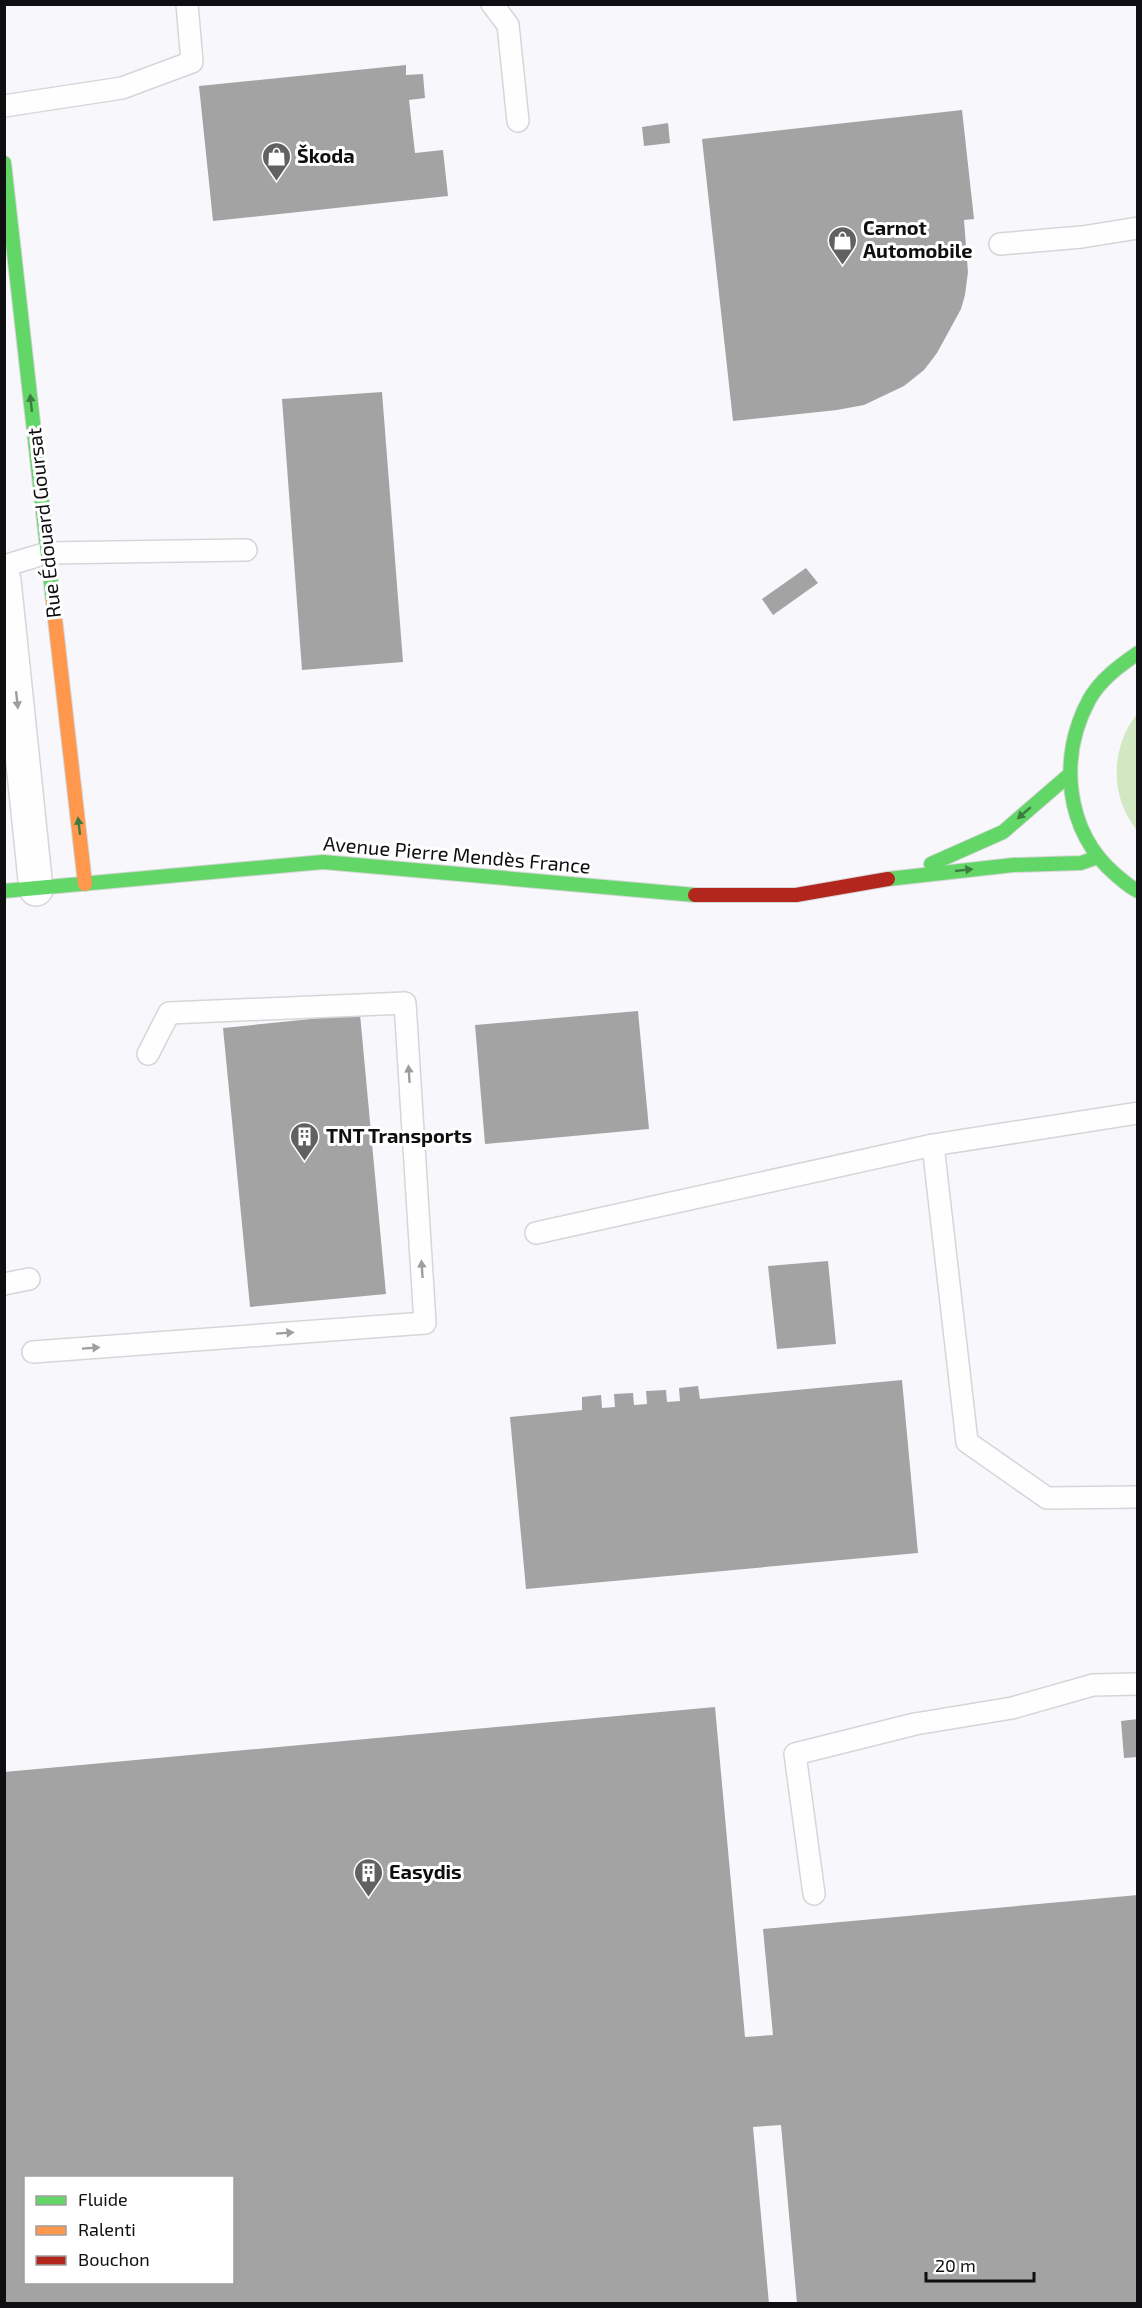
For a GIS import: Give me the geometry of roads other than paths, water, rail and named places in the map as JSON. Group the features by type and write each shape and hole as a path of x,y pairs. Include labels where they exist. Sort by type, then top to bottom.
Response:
{"main road":[{"name":"Rue Édouard Goursat","path":"4,163 85,884"},
{"path":"1137,653 1113,670 1089,700 1074,736 1069,775 1077,818 1098,857 1137,891"},
{"name":"Avenue Pierre Mendès France","path":"906,876 1003,832 1069,775"},
{"name":"Avenue Pierre Mendès France","path":"20,890 323,861 707,896 796,895 906,876 1013,865 1081,863 1098,857"}],"street":[{"path":"4,580 20,890"}],"lane":[{"path":"4,106 122,88 192,62 187,4"},
{"path":"492,4 508,25 519,121"},
{"path":"1000,244 1082,237 1137,228"},
{"path":"4,566 47,553 246,550"},
{"path":"33,1352 425,1323 405,1003 169,1013 148,1054"},
{"path":"536,1233 933,1145 1137,1113"},
{"path":"933,1145 967,1443 1047,1498 1137,1497"},
{"path":"4,1284 29,1279"},
{"path":"814,1894 795,1754 915,1724 1012,1708 1093,1685 1137,1684"}],"place":[{"name":"Škoda","path":"276,182"},
{"name":"Carnot Automobile","path":"842,266"},
{"name":"TNT Transports","path":"305,1162"},
{"name":"Easydis","path":"368,1898"}]}
